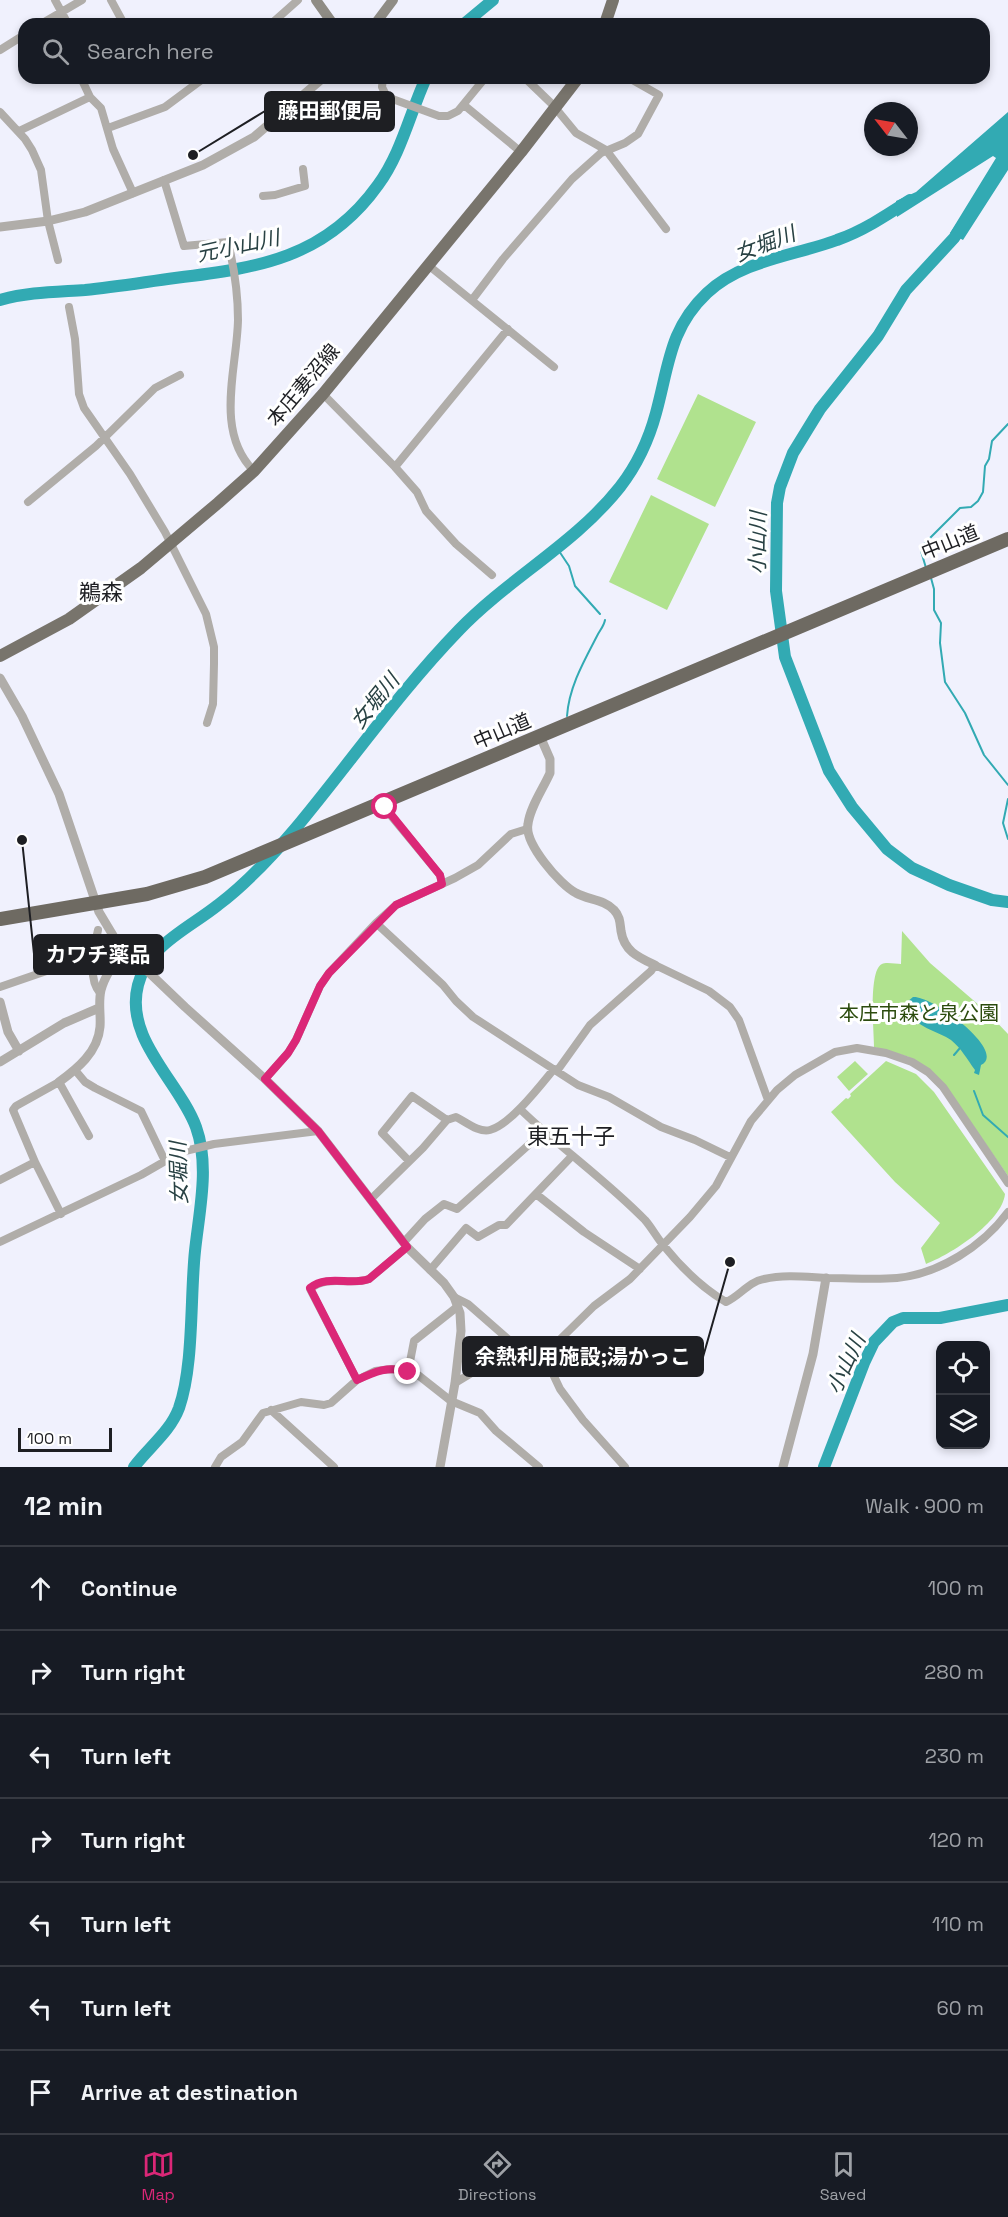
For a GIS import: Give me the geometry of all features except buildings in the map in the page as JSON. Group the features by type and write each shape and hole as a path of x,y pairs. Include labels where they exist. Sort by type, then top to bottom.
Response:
{"highway":[{"name":"中山道","path":"0,919 147,894 205,877 1008,539"}],"main road":[{"path":"316,0 329,18"},
{"path":"380,18 393,0"},
{"path":"607,18 613,0"},
{"name":"本庄妻沼線","path":"0,656 69,619 141,568 254,471 323,394 556,109 574,84"}],"street":[{"path":"55,0 65,18"},
{"path":"51,18 82,0"},
{"path":"112,0 121,18"},
{"path":"278,18 298,0"},
{"path":"0,50 18,39"},
{"path":"84,84 90,98 101,108 113,148 133,193"},
{"path":"108,128 165,107 196,84"},
{"path":"0,227 48,221 85,212 203,165 254,137 316,84"},
{"path":"382,84 387,97 397,102 448,116 465,105 481,84"},
{"path":"531,84 580,137 606,150 666,229"},
{"path":"472,300 543,211 572,180 606,150 638,134 659,95 640,84"},
{"path":"19,131 90,98"},
{"path":"465,105 521,152"},
{"path":"0,112 19,131 32,150 41,170 48,221 58,260"},
{"path":"263,196 275,195 305,186 303,169"},
{"path":"164,180 184,246 228,242 236,288 238,322 233,373 232,426 243,460 254,471"},
{"path":"428,265 554,367"},
{"path":"69,307 75,339 79,394 84,408 130,474 206,614 214,646 213,704 207,723"},
{"path":"395,467 508,329"},
{"path":"28,502 104,439 155,388 180,375"},
{"path":"323,394 395,467 417,492 426,511 456,544 492,575"},
{"path":"0,678 22,716 59,794 106,927 131,957 265,1079 318,1131 405,1244 444,1283 454,1297 461,1331 440,1467"},
{"path":"540,736 552,766 529,820 527,829 529,838 560,881 577,894 611,906 619,917 622,938 634,955 704,988 718,996 730,1007 739,1020 768,1100"},
{"path":"382,802 440,875 442,884"},
{"path":"265,1079 288,1053 296,1040 320,986 329,973 376,923 396,905 478,865 511,834 527,829"},
{"path":"376,923 474,1017 578,1085 609,1097 661,1127 730,1157"},
{"path":"98,930 93,955 95,987 100,993"},
{"path":"61,1214 35,1162 14,1110 16,1106 60,1082 87,1057 98,1037 100,993 106,978 124,950"},
{"path":"0,987 93,955"},
{"path":"371,1199 447,1120 456,1117 478,1129 490,1130 520,1109 556,1070 590,1025 655,965"},
{"path":"0,1002 8,1032 19,1051"},
{"path":"0,1062 64,1023 99,1008"},
{"path":"539,1360 594,1306 623,1285 640,1269 716,1185 751,1122 768,1100 795,1076 835,1052 857,1048 898,1057 917,1065 943,1087 1008,1184"},
{"path":"75,1070 85,1082 141,1111 165,1161"},
{"path":"60,1082 89,1136"},
{"path":"410,1161 382,1133 412,1096 447,1120"},
{"path":"520,1109 543,1132 611,1188 647,1222 663,1245 697,1281 726,1302 760,1279 796,1276 896,1278 930,1270 954,1259 983,1239 1008,1212"},
{"path":"0,1242 61,1214 181,1152 213,1144 318,1131"},
{"path":"357,1380 310,1288 317,1283 329,1281 369,1279 405,1244 425,1218 444,1204 457,1209 543,1132"},
{"path":"430,1270 466,1228 478,1237 498,1225 506,1225 572,1156"},
{"path":"0,1179 35,1162"},
{"path":"536,1194 584,1232 640,1269"},
{"path":"783,1467 813,1354 826,1278"},
{"path":"454,1297 468,1304 516,1346 539,1360 552,1372 560,1389 583,1420 625,1467"},
{"path":"408,1372 414,1341 457,1307"},
{"path":"454,1383 516,1346"},
{"path":"215,1467 221,1457 242,1442 263,1413 301,1402 331,1403 357,1380 375,1371 391,1369 418,1375 451,1401 480,1413 496,1431 539,1467"},
{"path":"271,1410 334,1467"}],"green space":[{"path":"698,394 756,422 715,507 657,479"},
{"path":"651,495 709,524 667,610 609,582"},
{"name":"本庄市森と泉公園","path":"902,931 930,963 987,1012 1008,1034 1008,1176 944,1084 909,1057 874,1047 873,989 875,978 882,964 901,964"},
{"path":"855,1061 868,1074 849,1091 837,1077"},
{"path":"886,1061 916,1074 934,1092 1005,1194 1002,1205 985,1226 961,1245 926,1264 921,1248 940,1223 895,1182 831,1112 846,1098 848,1099 850,1094"}],"water":[{"path":"1008,112 1008,170 963,240 950,233 996,158 993,156 897,217 896,201 916,192"},
{"path":"913,997 922,999 950,1014 976,1037 987,1058 981,1065 979,1075 974,1073 975,1070 967,1058 951,1040 923,1026 912,1017 907,1002"}],"waterway":[{"name":"元小山川","path":"471,18 493,0"},
{"name":"元小山川","path":"0,300 32,294 96,289 234,270 288,255 313,244 336,229 358,210 378,185 399,147 424,84"},
{"name":"女堀川","path":"134,1467 170,1425 179,1408 184,1391 203,1173 196,1127 178,1093 155,1059 139,1023 136,1005 138,985 150,959 170,939 206,914 249,879 295,829 416,678 459,630 478,611 583,526 620,487 642,452 650,432 678,334 694,307 707,293 721,282 752,266 821,246 856,232 910,200"},
{"name":"小山川","path":"964,223 954,238 906,290 878,336 820,409 793,453 780,487 777,503 776,591 785,657 829,771 852,807 887,849 912,868 949,885 992,900 1008,902"},
{"path":"926,568 921,551 924,544 960,508 971,507 978,501 983,492 985,466 989,459 992,441 1008,424"},
{"path":"557,548 569,566 575,586 600,614"},
{"path":"931,578 934,589 934,610 941,623 940,643 945,682 965,713 984,755 1008,785"},
{"path":"567,716 568,705 578,674 605,620"},
{"path":"1008,799 1003,823 1008,839"},
{"path":"954,1055 960,1048"},
{"path":"974,1091 983,1115 1008,1137"},
{"name":"小山川","path":"824,1467 864,1363 874,1342 893,1322 903,1318 940,1318 1008,1305"}],"place":[{"name":"藤田郵便局","path":"193,155"},
{"name":"カワチ薬品","path":"22,840"},
{"name":"余熱利用施設;湯かっこ","path":"730,1262"}],"district":[{"name":"鵜森","path":"101,592"},
{"name":"東五十子","path":"571,1136"}],"route":[{"path":"385,807 440,875 442,884 396,905 329,973 320,986 296,1040 288,1053 265,1079 318,1131 407,1247 369,1279 329,1281 317,1283 310,1288 357,1380 375,1371 391,1369 408,1372"}]}
